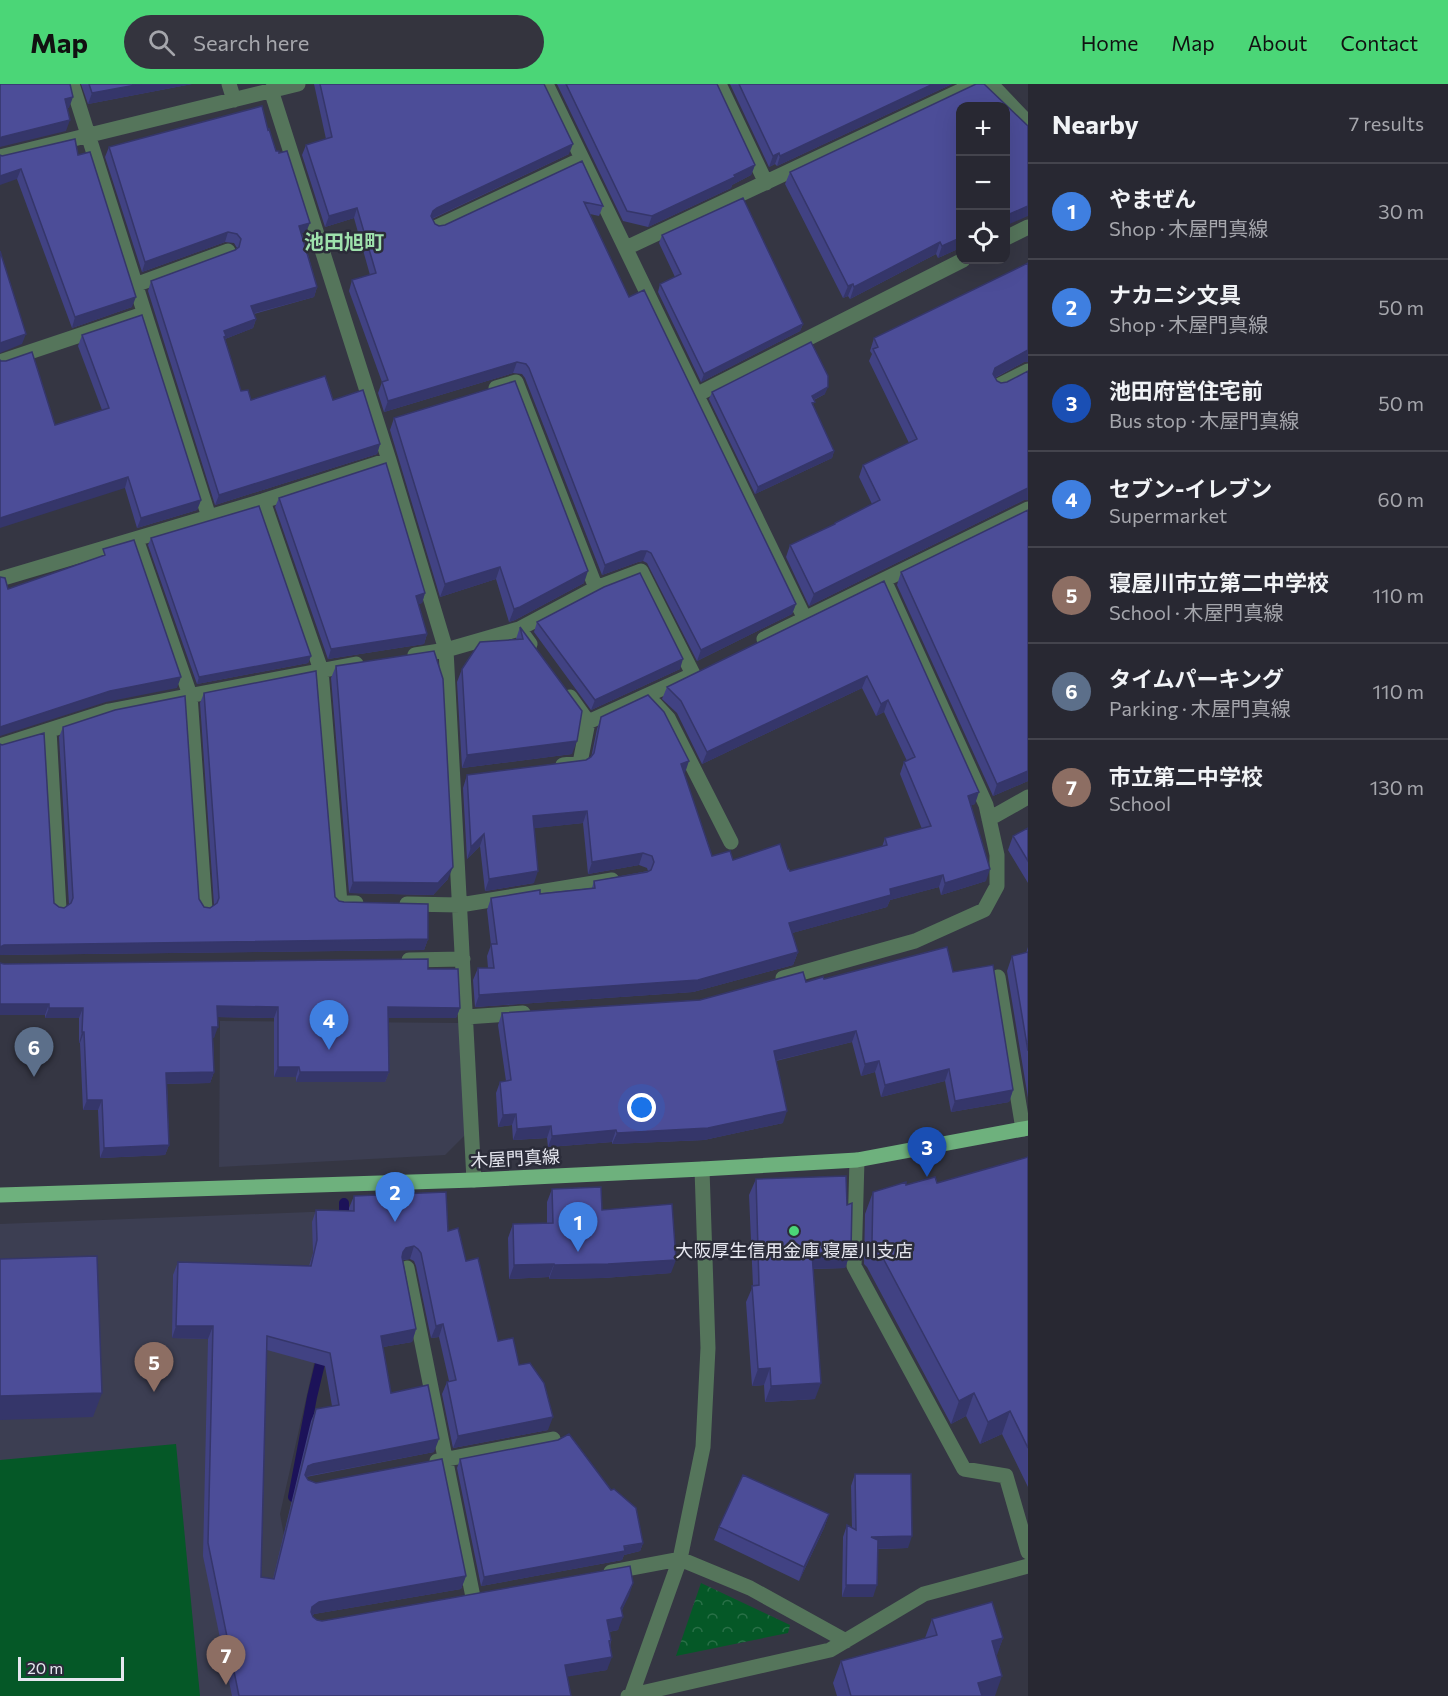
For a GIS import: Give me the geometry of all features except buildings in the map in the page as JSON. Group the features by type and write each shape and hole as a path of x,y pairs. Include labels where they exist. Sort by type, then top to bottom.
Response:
{"main road":[{"name":"木屋門真線","path":"0,1194 474,1180 857,1160 1025,1128"}],"street":[{"path":"72,84 209,517"},
{"path":"229,84 234,100"},
{"path":"0,157 298,84"},
{"path":"546,84 805,619"},
{"path":"719,84 766,183"},
{"path":"626,249 975,84"},
{"path":"991,84 1028,123"},
{"path":"271,90 383,423 389,460 447,650 459,778 460,905 474,1180"},
{"path":"437,227 582,159"},
{"path":"1010,236 1028,227"},
{"path":"135,285 228,251"},
{"path":"696,395 956,264"},
{"path":"1,357 144,314"},
{"path":"998,386 1028,371"},
{"path":"484,391 516,381 596,588"},
{"path":"0,579 263,501 389,460"},
{"path":"263,501 321,670 340,903 372,903"},
{"path":"754,644 1028,509"},
{"path":"136,539 190,695 205,909"},
{"path":"401,657 447,650 519,629 596,588 641,571 698,672 588,722"},
{"path":"765,983 915,941 984,910 997,886 997,855 986,806 884,580"},
{"path":"519,629 540,657"},
{"path":"0,746 109,711 367,663"},
{"path":"545,768 580,763 588,722 561,685"},
{"path":"646,696 668,718 731,842"},
{"path":"49,730 59,909"},
{"path":"989,819 1028,797"},
{"path":"394,904 460,905 628,877"},
{"path":"392,960 463,959"},
{"path":"998,977 1025,1128"},
{"path":"466,1017 535,1013"},
{"path":"857,1160 854,1266 964,1469 1006,1476 1028,1552"},
{"path":"630,1696 680,1559 703,1447 708,1348 702,1169"},
{"path":"406,1268 473,1597"},
{"path":"422,1464 553,1439"},
{"path":"600,1574 680,1559 750,1588 846,1641"},
{"path":"630,1696 830,1650 924,1594 1028,1566"}],"shaded area":[{"path":"220,1021 459,1023 467,1133 445,1155 219,1167"},
{"path":"336,1211 335,1270 280,1514 314,1696 0,1696 0,1224"}],"green space":[{"path":"176,1444 200,1696 0,1696 0,1460"},
{"path":"701,1583 790,1625 788,1633 676,1656"}],"waterway":[{"path":"344,1203 344,1223"},
{"path":"293,1497 323,1351"}],"place":[{"name":"セブン-イレブン","path":"329,1050"},
{"name":"タイムパーキング","path":"34,1077"},
{"name":"池田府営住宅前","path":"927,1177"},
{"name":"ナカニシ文具","path":"395,1222"},
{"name":"大阪厚生信用金庫 寝屋川支店","path":"794,1231"},
{"name":"やまぜん","path":"578,1252"},
{"name":"寝屋川市立第二中学校","path":"154,1392"},
{"name":"市立第二中学校","path":"226,1685"}],"district":[{"name":"池田旭町","path":"344,242"}]}
